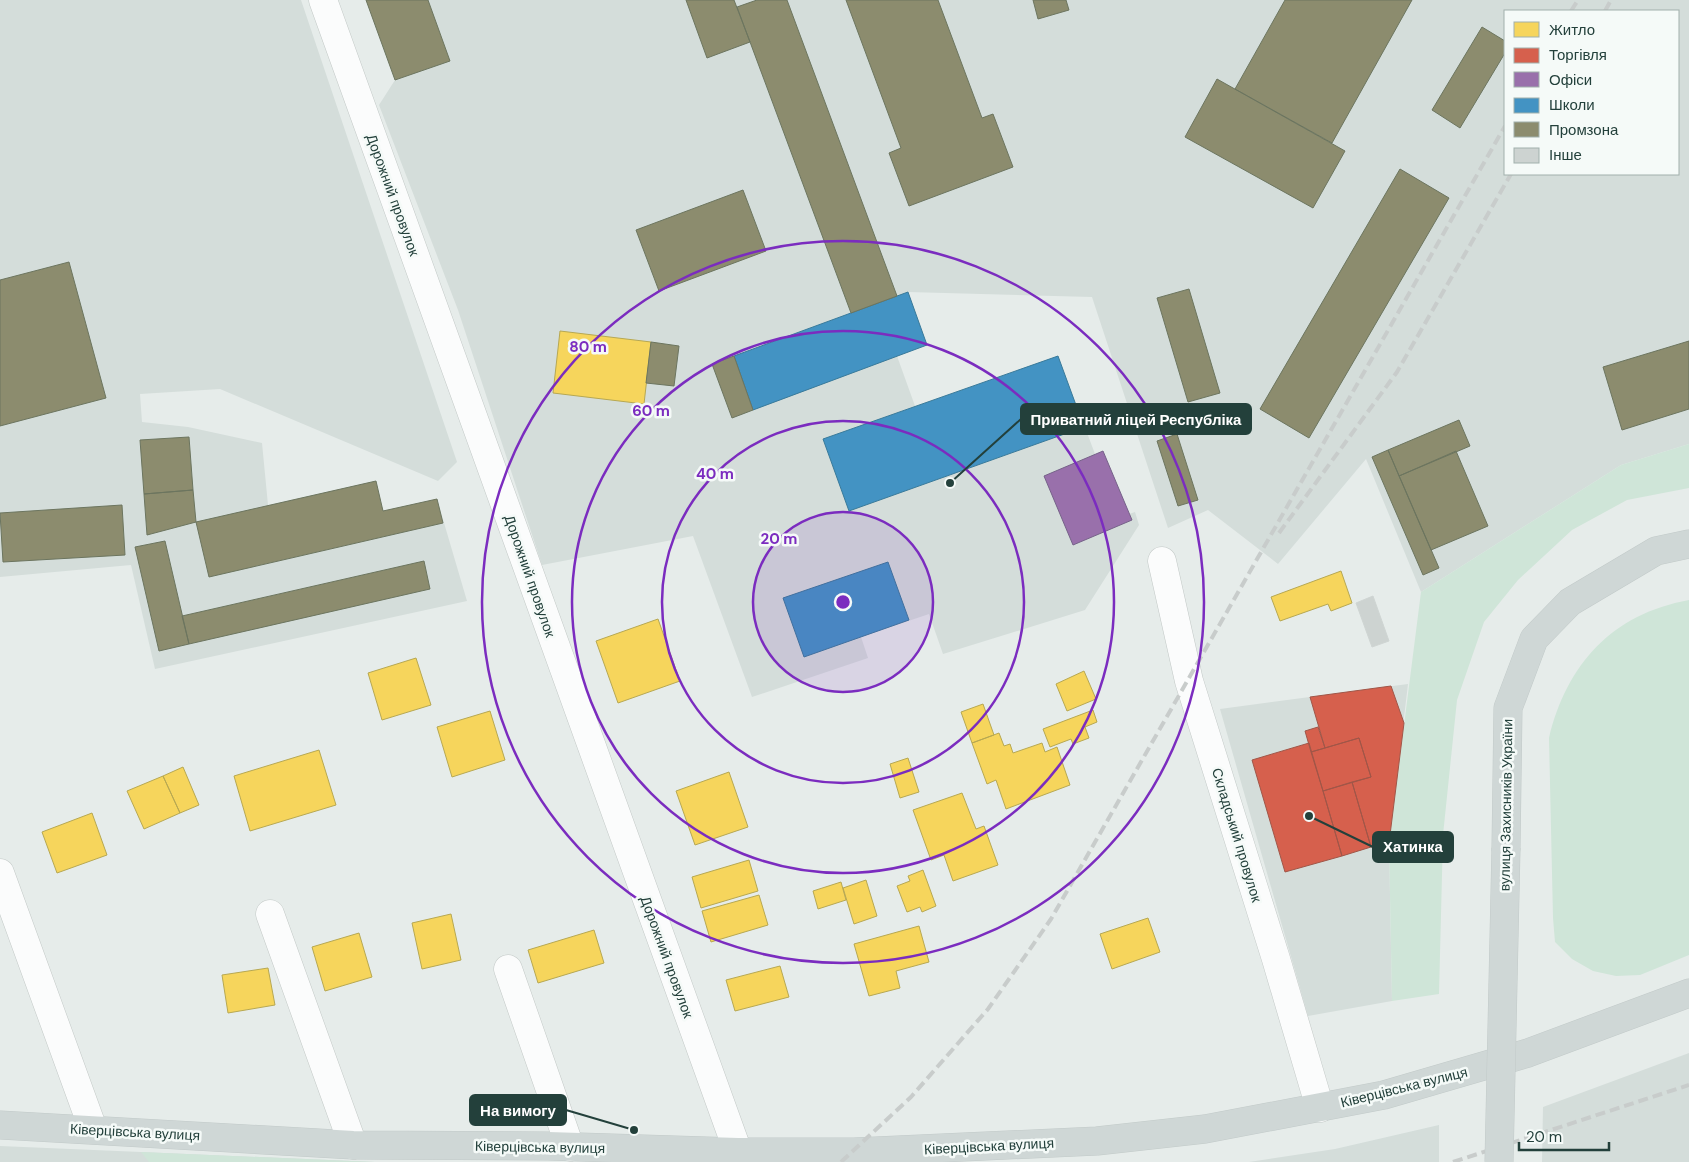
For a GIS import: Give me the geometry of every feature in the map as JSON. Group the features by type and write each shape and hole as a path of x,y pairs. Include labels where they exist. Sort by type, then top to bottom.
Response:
{"main road":[{"name":"вулиця Захисників України","path":"1499,1162 1508,708 1534,639 1570,602 1656,551 1689,544"},
{"name":"Ківерцівська вулиця","path":"0,1125 353,1145 570,1147 738,1152 854,1152 1097,1141 1205,1129 1384,1095 1528,1053 1689,993"}],"street":[{"name":"Дорожний провулок","path":"323,0 738,1152"},
{"name":"Складський провулок","path":"1162,561 1189,681 1276,959 1320,1108"},
{"path":"0,873 93,1129"},
{"path":"270,914 353,1145"},
{"path":"508,969 570,1147"}],"shaded area":[{"path":"0,0 301,0 457,462 438,481 220,389 140,394 142,422 188,427 262,443 268,505 376,481 383,511 437,499 467,601 155,669 131,565 0,577"},
{"path":"366,0 1689,0 1689,444 1621,465 1421,592 1366,459 1278,564 1208,510 1168,528 1092,297 908,292 927,345 897,356 915,406 1058,356 1095,454 1129,514 1135,512 1139,525 1085,610 943,654 929,614 861,637 868,658 752,697 693,536 542,565 458,310 379,105 395,80"},
{"path":"1408,684 1389,843 1392,1001 1308,1016 1220,709"},
{"path":"1689,1053 1689,1162 1542,1162 1543,1107"},
{"path":"1439,1125 1439,1162 1249,1162 1335,1149"},
{"path":"0,1146 141,1152 375,1162 0,1162"}],"green space":[{"path":"1689,444 1689,488 1627,500 1572,530 1518,580 1484,622 1457,700 1443,835 1439,994 1392,1001 1389,843 1421,592 1621,465"},
{"path":"1689,600 1689,955 1640,975 1616,976 1593,971 1572,959 1555,942 1549,738 1557,711 1568,687 1581,666 1597,646 1616,630 1637,617 1662,607"},
{"path":"141,1152 375,1162 149,1162"}],"building: Житло":[{"path":"560,331 651,342 644,404 553,393"},
{"path":"1341,571 1352,603 1331,611 1328,604 1280,621 1271,597"},
{"path":"658,619 680,681 618,703 596,641"},
{"path":"416,658 431,705 382,720 368,673"},
{"path":"1084,671 1096,699 1067,711 1056,684"},
{"path":"983,704 994,735 972,743 961,712"},
{"path":"1093,710 1097,722 1085,727 1089,738 1073,744 1071,739 1050,747 1043,729"},
{"path":"490,711 505,760 452,777 437,727"},
{"path":"999,733 1004,746 1010,744 1013,753 1042,743 1045,752 1057,747 1070,785 1006,809 996,780 987,784 972,743"},
{"path":"319,750 336,805 250,831 234,776"},
{"path":"908,758 919,792 900,798 890,764"},
{"path":"183,767 199,805 180,813 163,776"},
{"path":"729,772 748,827 695,845 676,791"},
{"path":"163,776 180,813 144,829 127,791"},
{"path":"962,793 976,829 984,826 998,865 953,881 944,855 931,860 913,810"},
{"path":"92,813 107,855 57,873 42,832"},
{"path":"749,860 758,891 701,908 692,877"},
{"path":"923,870 936,906 922,912 920,907 907,912 897,886 910,881 908,876"},
{"path":"866,880 877,916 854,924 843,888"},
{"path":"841,882 846,900 818,909 813,891"},
{"path":"759,895 768,925 711,942 702,911"},
{"path":"451,914 461,960 422,969 412,923"},
{"path":"1148,918 1160,952 1112,969 1100,934"},
{"path":"919,926 929,962 896,971 900,988 869,996 854,944"},
{"path":"594,930 604,963 538,983 528,950"},
{"path":"359,933 372,977 325,991 312,947"},
{"path":"780,966 789,997 735,1011 726,980"},
{"path":"268,968 275,1005 228,1013 222,975"}],"building: Торгівля":[{"path":"1391,686 1404,723 1389,843 1371,847 1352,782 1371,777 1359,738 1325,748 1310,697"},
{"path":"1318,727 1325,748 1311,752 1305,731"},
{"path":"1359,738 1371,777 1323,791 1311,752"},
{"path":"1309,743 1342,856 1285,872 1252,760"},
{"path":"1352,782 1371,847 1342,856 1323,791"}],"building: Офіси":[{"path":"1103,451 1132,520 1073,545 1044,476"}],"building: Школи":[{"path":"908,292 927,345 753,410 734,356"},
{"path":"1058,356 1084,427 849,511 823,439"},
{"path":"888,562 909,620 804,657 783,598"}],"building: Промзона":[{"path":"366,0 428,0 450,61 395,80"},
{"path":"686,0 734,0 750,42 707,58"},
{"path":"757,0 787,0 897,296 851,313 737,7"},
{"path":"846,0 938,0 982,118 993,114 1013,167 909,206 889,153 901,148"},
{"path":"1033,0 1066,0 1069,10 1038,19"},
{"path":"1285,0 1412,0 1332,143 1235,89"},
{"path":"1482,27 1504,40 1504,55 1460,128 1432,110"},
{"path":"1217,79 1345,151 1313,208 1185,137"},
{"path":"1400,169 1449,198 1309,438 1260,409"},
{"path":"743,190 766,251 659,291 636,230"},
{"path":"69,262 106,398 0,426 0,280"},
{"path":"1189,289 1220,393 1188,402 1157,298"},
{"path":"1689,341 1689,409 1622,430 1603,367"},
{"path":"651,342 679,346 674,386 646,383"},
{"path":"734,356 753,410 732,418 712,364"},
{"path":"1459,420 1470,446 1399,476 1388,450"},
{"path":"1177,434 1198,500 1178,506 1157,441"},
{"path":"189,437 193,490 144,494 140,440"},
{"path":"1388,450 1439,568 1423,575 1372,457"},
{"path":"1456,451 1488,526 1431,550 1399,476"},
{"path":"376,481 383,511 437,499 443,523 209,577 196,522"},
{"path":"193,490 196,522 147,535 144,494"},
{"path":"122,505 125,555 3,562 0,513"},
{"path":"165,541 189,644 159,651 135,547"},
{"path":"424,561 430,589 189,644 182,616"}],"building: Інше":[{"path":"1373,596 1389,641 1372,647 1356,603"}],"railway":[{"path":"1572,10 1578,0"},
{"path":"1606,10 1611,0"},
{"path":"841,1162 911,1097 988,1009 1051,919 1504,128"},
{"path":"1279,533 1397,372 1510,175"},
{"path":"1453,1162 1689,1085"}],"place":[{"name":"Приватний ліцей Республіка","path":"950,483"},
{"name":"Хатинка","path":"1309,816"},
{"name":"На вимогу","path":"634,1130"}]}
